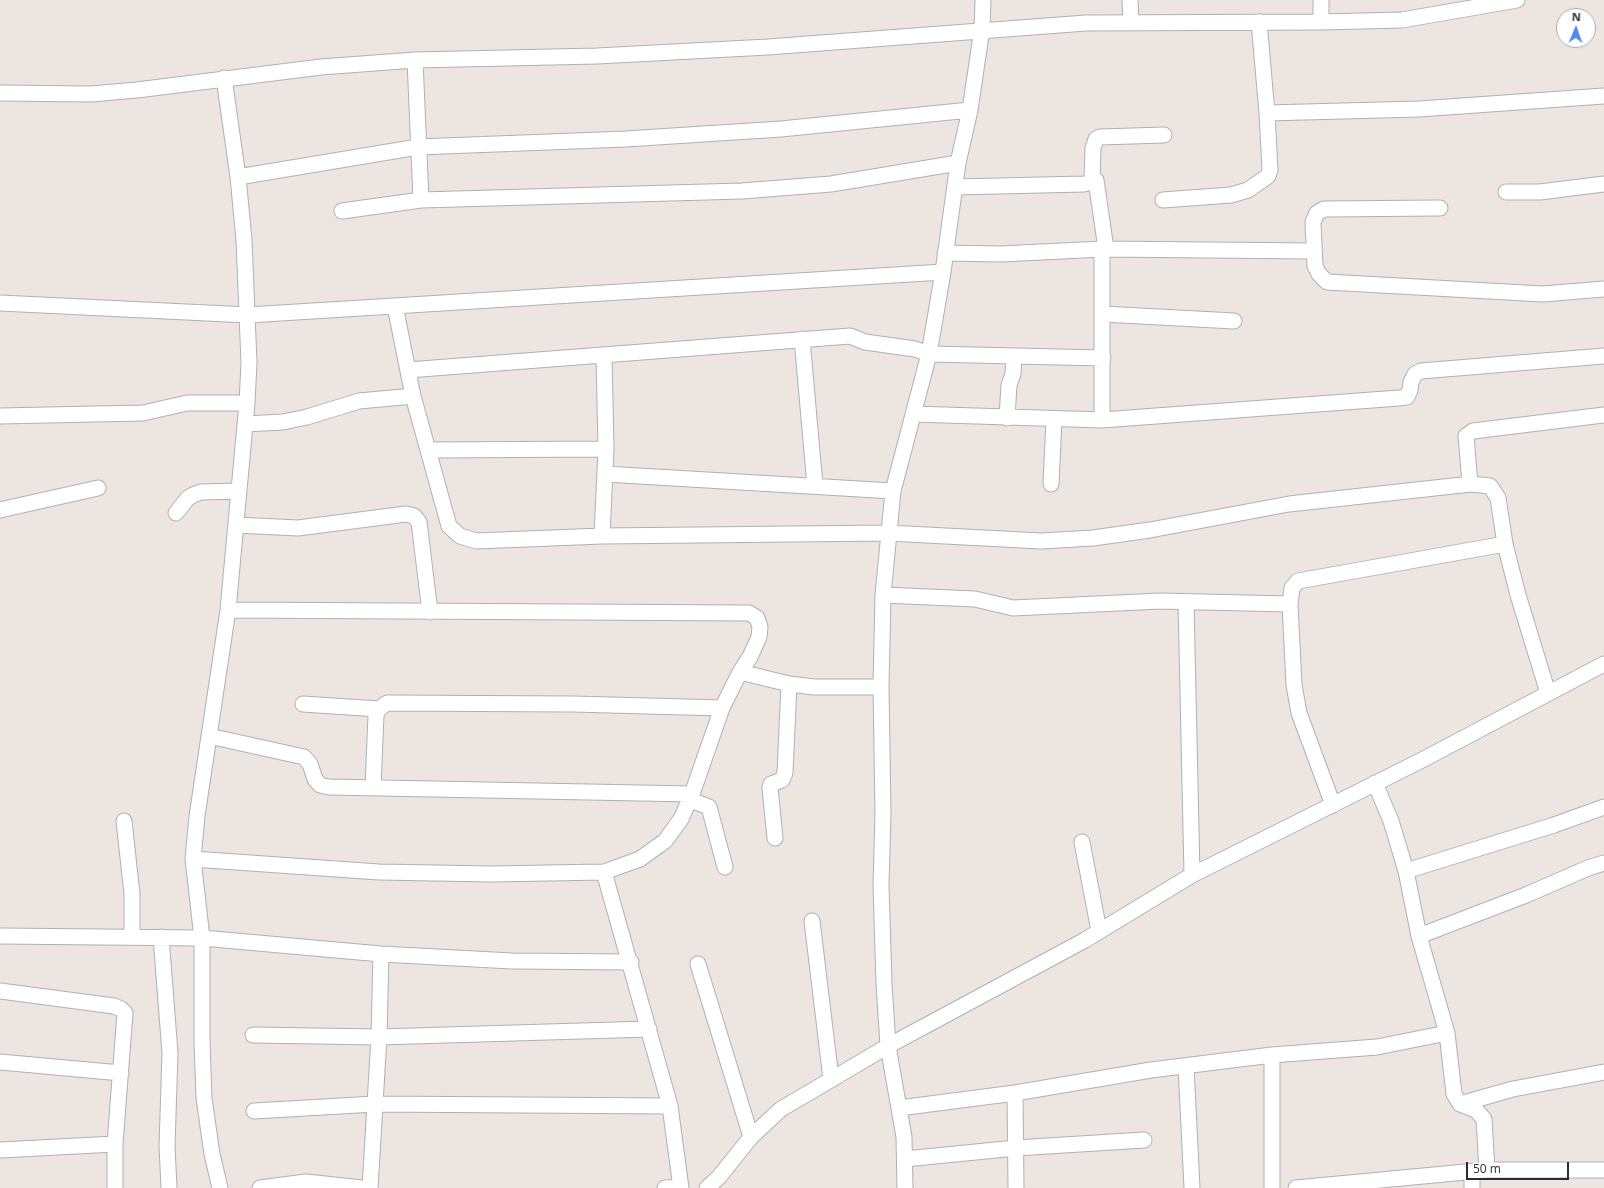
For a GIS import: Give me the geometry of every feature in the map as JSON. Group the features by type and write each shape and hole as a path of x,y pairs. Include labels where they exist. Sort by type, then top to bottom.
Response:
{"street":[{"path":"904,1188 905,1159 899,1108 888,1046 884,984 882,885 882,595 893,490 929,354 943,272 944,253 956,186 958,163 970,110 982,29 982,0"},
{"path":"1130,0 1131,22"},
{"path":"1320,0 1321,22"},
{"path":"0,93 91,94 136,90 321,67 415,60 597,56 768,47 982,29 1086,23 1321,22 1402,20 1517,0"},
{"path":"1163,200 1231,195 1248,190 1260,184 1268,176 1270,170 1267,114 1259,22"},
{"path":"415,60 421,200"},
{"path":"220,1188 212,1154 204,1098 202,1041 202,938 193,859 197,816 228,610 247,403 249,363 244,240 238,177 224,78"},
{"path":"1267,114 1419,109 1604,96"},
{"path":"238,177 418,147 626,139 781,129 970,110"},
{"path":"956,186 1089,183 1092,179 1093,148 1096,139 1100,137 1164,135"},
{"path":"342,211 421,200 742,191 831,184 958,163"},
{"path":"1096,180 1106,249 1102,249"},
{"path":"1506,192 1540,192 1604,184"},
{"path":"1440,208 1324,208 1317,213 1313,222 1315,266 1319,274 1327,282 1543,294 1604,289"},
{"path":"944,253 1001,254 1102,249 1314,251"},
{"path":"1102,249 1102,420"},
{"path":"0,303 248,315 943,272"},
{"path":"394,306 413,396 449,526 460,536 476,541 602,536 888,533 1041,541 1093,538 1150,530 1289,504 1470,484 1490,486 1496,492 1498,498 1505,544 1518,595 1548,693"},
{"path":"1103,314 1234,321"},
{"path":"408,370 850,336 865,342 915,348 929,354 1103,358"},
{"path":"802,339 815,486"},
{"path":"602,536 606,449 604,356"},
{"path":"1007,418 1009,385 1013,374 1014,356"},
{"path":"913,414 1102,420 1407,397 1410,390 1410,382 1415,374 1421,371 1604,356"},
{"path":"245,424 295,420 359,401 413,396"},
{"path":"0,416 143,413 187,403 247,403"},
{"path":"1470,484 1466,436 1473,431 1604,415"},
{"path":"1051,484 1054,419"},
{"path":"429,450 606,449"},
{"path":"605,474 893,490"},
{"path":"0,510 98,488"},
{"path":"176,513 193,494 201,492 239,491"},
{"path":"236,525 298,528 406,514 414,516 419,522 430,612"},
{"path":"1333,805 1299,713 1294,685 1290,604 1292,588 1298,582 1505,544"},
{"path":"882,595 975,599 1013,608 1111,602 1290,604"},
{"path":"1186,602 1192,875"},
{"path":"193,859 379,872 492,874 604,872 640,858 665,841 681,819 691,797 722,708 740,672 750,657 759,637 760,627 757,618 749,613 228,610"},
{"path":"706,1188 719,1177 751,1137 781,1109 888,1046 1099,931 1192,875 1333,805 1604,664"},
{"path":"740,672 789,684 814,687 881,687"},
{"path":"775,838 770,788 771,784 782,780 785,773 789,684"},
{"path":"372,788 376,715 379,709 387,703 573,704 722,708"},
{"path":"303,704 379,709"},
{"path":"209,736 304,757 310,764 315,779 320,785 329,787 691,797 709,807 725,867"},
{"path":"1375,783 1392,821 1406,871 1419,936 1447,1033 1454,1094 1460,1104 1476,1110 1484,1119 1487,1170"},
{"path":"1406,871 1554,825 1604,807"},
{"path":"124,821 132,894 132,937"},
{"path":"1082,842 1099,931"},
{"path":"1419,936 1526,895 1588,868 1604,863"},
{"path":"604,872 631,962 670,1106 681,1187 665,1188"},
{"path":"812,921 832,1079"},
{"path":"0,936 202,938 381,954 512,961 631,962"},
{"path":"161,937 170,1053 167,1146 169,1188"},
{"path":"370,1188 379,1037 381,954"},
{"path":"698,964 751,1137"},
{"path":"0,991 114,1006 121,1009 125,1013 126,1020 120,1073 115,1144 115,1188"},
{"path":"253,1034 379,1037 649,1029"},
{"path":"899,1108 1015,1092 1151,1070 1272,1055 1377,1047 1447,1033"},
{"path":"1272,1055 1272,1188"},
{"path":"0,1062 120,1073"},
{"path":"1186,1066 1192,1188"},
{"path":"1460,1104 1513,1089 1604,1072"},
{"path":"1015,1092 1016,1188"},
{"path":"254,1111 375,1104 670,1106"},
{"path":"905,1159 1016,1148 1144,1140"},
{"path":"0,1150 115,1144"},
{"path":"1296,1188 1487,1170 1604,1170"},
{"path":"1472,1172 1472,1188"},
{"path":"260,1188 306,1182 362,1188"}]}
